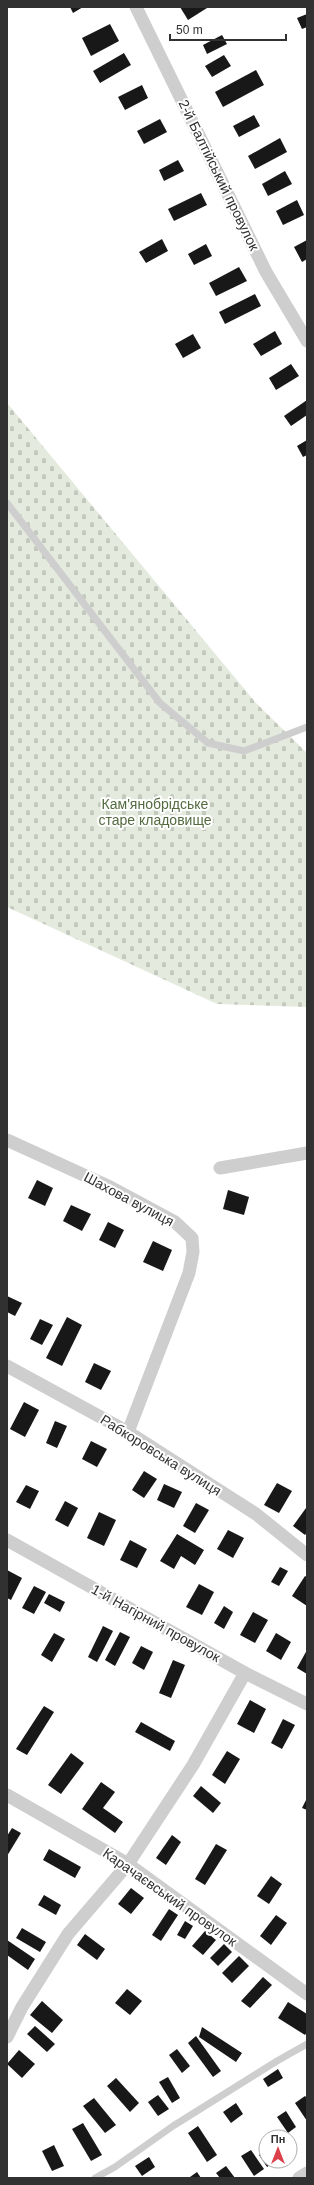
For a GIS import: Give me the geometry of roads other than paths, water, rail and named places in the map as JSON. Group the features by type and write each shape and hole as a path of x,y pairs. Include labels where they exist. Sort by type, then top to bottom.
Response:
{"street":[{"name":"2-й Балтійський провулок","path":"136,7 266,272 307,341"},
{"name":"Шахова вулиця","path":"7,1140 110,1187 175,1222 192,1238 193,1252 189,1273 128,1432"},
{"path":"220,1168 307,1153"},
{"name":"Рабкоровська вулиця","path":"7,1366 128,1432 256,1514 307,1555"},
{"name":"1-й Нагірний провулок","path":"7,1540 245,1673 307,1704"},
{"path":"7,2037 22,2007 68,1934 128,1864 193,1765 245,1673"},
{"name":"Карачаєвський провулок","path":"7,1795 128,1864 307,1994"},
{"path":"299,2178 307,2173"}],"lane":[{"path":"7,503 160,703 208,743 244,751 307,727"},
{"path":"95,2178 115,2167 173,2126 307,2044"}],"park label":[{"name":"Кам'янобрідське старе кладовище","path":"155,812"}]}
